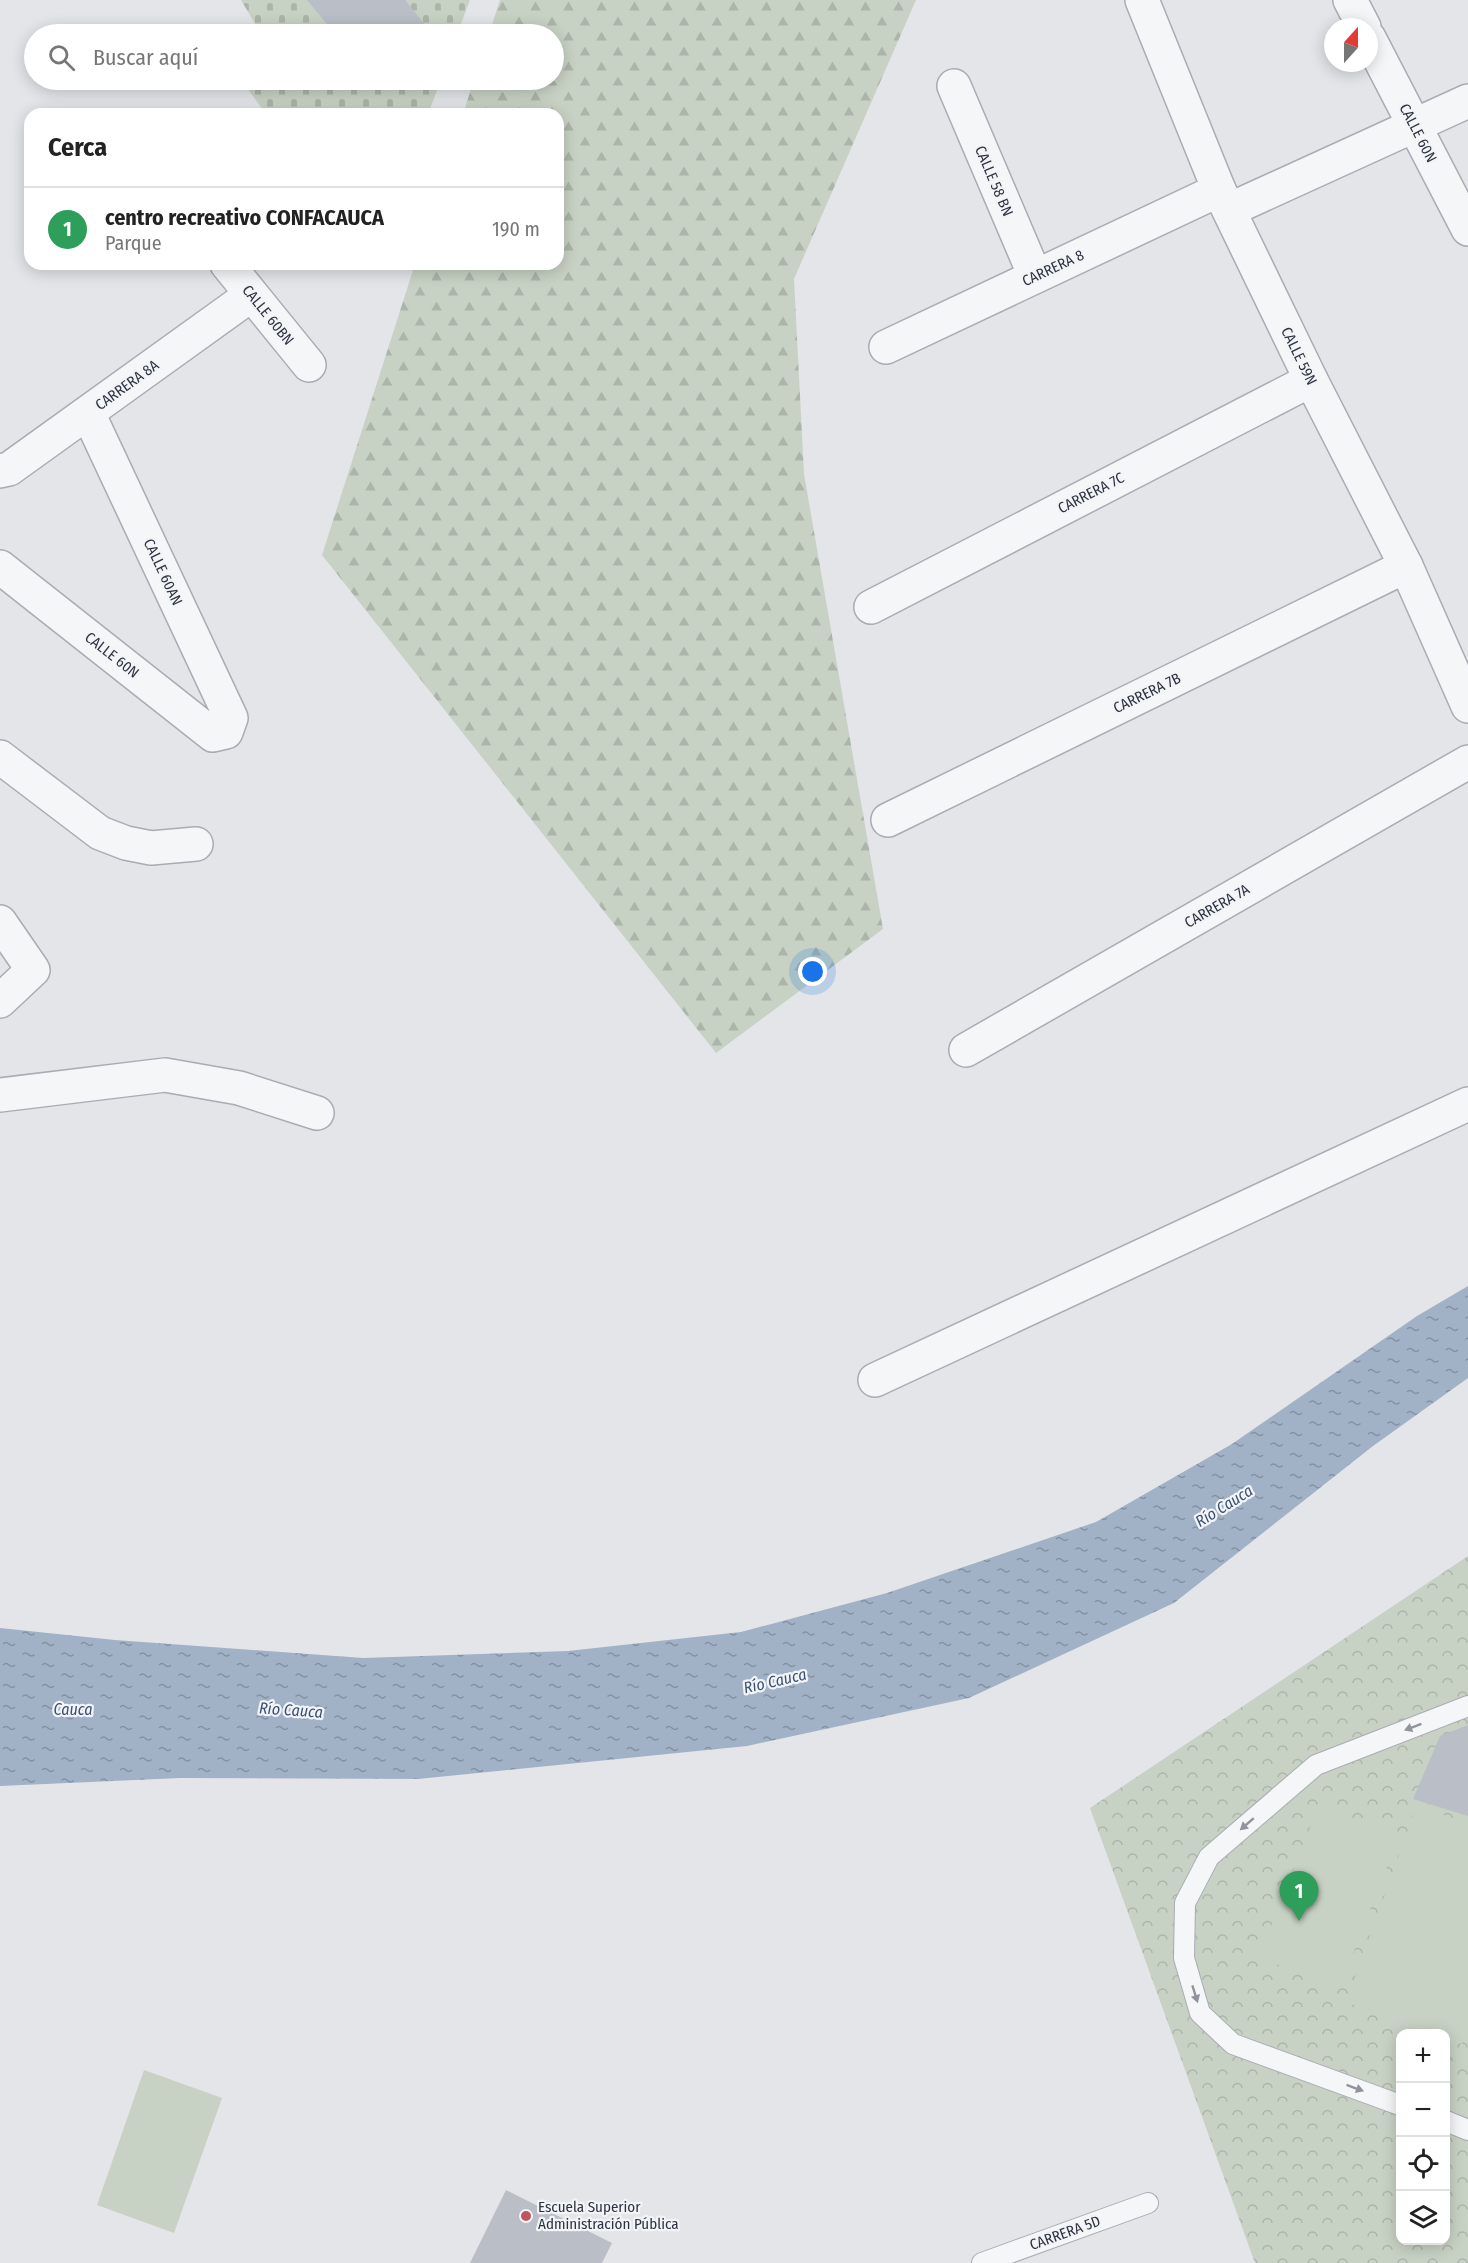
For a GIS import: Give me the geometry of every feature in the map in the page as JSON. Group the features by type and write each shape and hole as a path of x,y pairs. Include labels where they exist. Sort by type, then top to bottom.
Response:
{"street":[{"name":"CALLE 59N","path":"1142,0 1224,200 1311,380 1406,566 1468,706"},
{"path":"1350,0 1359,18"},
{"name":"CALLE 60N","path":"1378,55 1468,229"},
{"name":"CALLE 58 BN","path":"954,86 1035,276"},
{"name":"CARRERA 8","path":"886,347 1035,276 1415,126 1468,101"},
{"name":"CALLE 60BN","path":"232,270 309,365"},
{"name":"CARRERA 8A","path":"0,471 9,469 251,295"},
{"name":"CARRERA 7C","path":"871,607 1311,380"},
{"name":"CALLE 60AN","path":"88,412 231,718 226,732"},
{"name":"CARRERA 7B","path":"888,820 1406,566"},
{"name":"CALLE 60N","path":"0,567 213,735 226,732"},
{"path":"0,757 100,833 126,843 151,848 196,844"},
{"name":"CARRERA 7A","path":"966,1050 1468,762"},
{"path":"0,922 33,970 0,1001"},
{"path":"0,1095 165,1075 238,1088 317,1113"},
{"path":"875,1380 1468,1104"}],"lane":[{"path":"1396,2103 1233,2044 1200,2013 1184,1958 1185,1903 1209,1857 1316,1765 1468,1706"},
{"path":"1450,2123 1468,2130"},
{"name":"CARRERA 5D","path":"982,2263 1148,2202"}],"green space":[{"path":"241,0 470,0 461,24 255,24"},
{"path":"500,0 916,0 794,279 804,474 883,929 716,1053 322,555 413,270 564,270 564,108 465,108 471,90 564,90 564,24 492,24"},
{"path":"248,90 437,90 430,108 262,108"},
{"path":"1468,1556 1468,2263 1255,2263 1090,1808"},
{"path":"1319,1805 1399,1836 1339,1989 1259,1957"},
{"path":"1417,1805 1468,1824 1468,2026 1462,2044 1450,2040 1450,2029 1423,2029 1346,2002"},
{"path":"144,2070 222,2098 174,2233 97,2205"}],"water":[{"name":"Cauca","path":"1468,1286 1468,1378 1373,1446 1174,1603 969,1698 747,1746 418,1779 180,1778 0,1786 0,1628 115,1640 363,1658 568,1651 741,1632 887,1593 1096,1522 1232,1444 1417,1316"}],"building":[{"path":"307,0 405,0 424,24 327,24"},
{"path":"1468,1725 1468,1816 1413,1799 1440,1736"},
{"name":"Escuela Superior Administración Pública","path":"506,2190 612,2243 602,2263 470,2263"}],"place":[{"name":"centro recreativo CONFACAUCA","path":"1299,1921"},
{"name":"Escuela Superior Administración Pública","path":"526,2216"}],"water label":[{"name":"Río Cauca","path":"1224,1506"},
{"name":"Río Cauca","path":"775,1681"},
{"name":"Río Cauca","path":"291,1710"}]}
